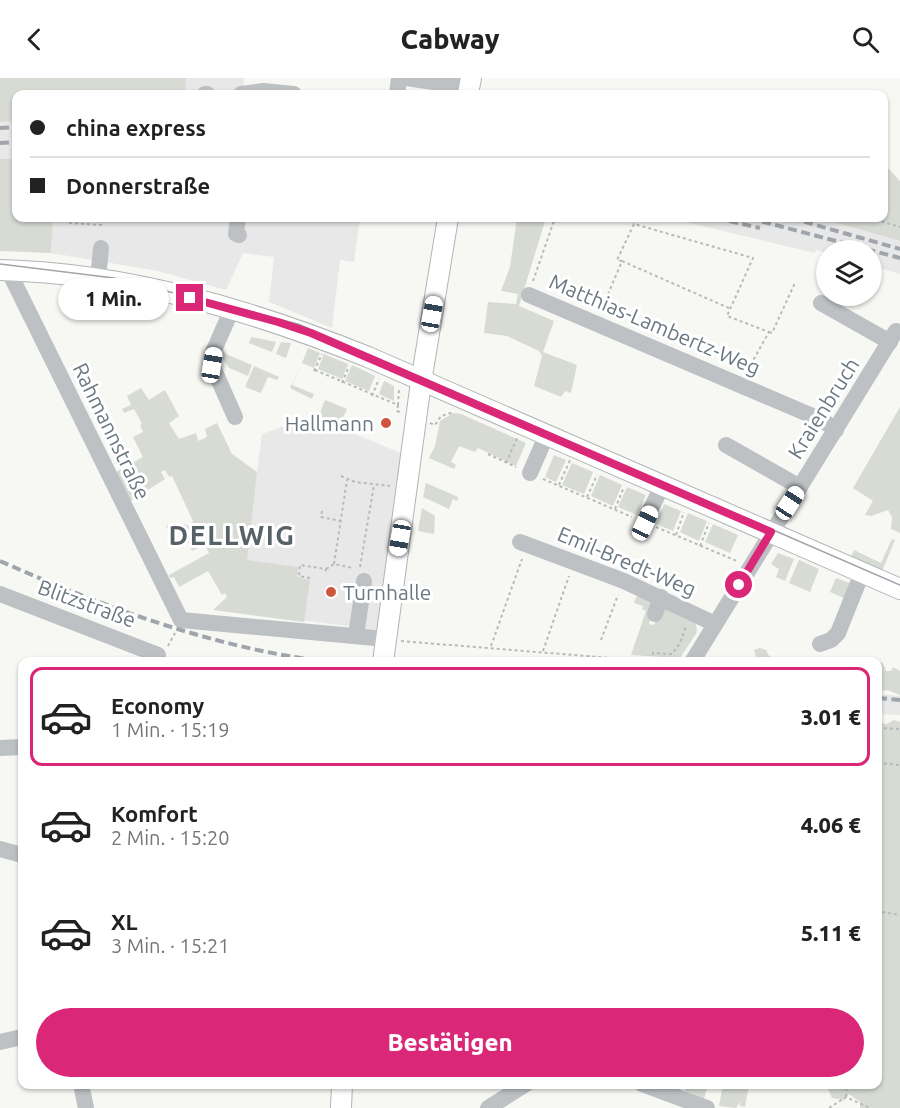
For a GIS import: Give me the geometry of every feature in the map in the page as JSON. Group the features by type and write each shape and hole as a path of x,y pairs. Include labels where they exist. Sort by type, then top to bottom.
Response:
{"main road":[{"path":"384,657 421,382 447,222"},
{"path":"4,270 98,279 232,309 311,333 631,470 900,589"},
{"path":"341,1108 342,1089"}],"street":[{"path":"406,78 469,87"},
{"path":"238,222 236,234 239,235"},
{"path":"98,279 101,248"},
{"name":"Rahmannstraße","path":"4,270 181,620"},
{"name":"Matthias-Lambertz-Weg","path":"529,295 822,420 837,430"},
{"name":"Kraienbruch","path":"695,657 893,337 827,306"},
{"path":"232,309 214,350 212,365 235,417"},
{"path":"530,473 547,434"},
{"path":"726,445 800,487"},
{"path":"645,523 663,484"},
{"name":"Emil-Bredt-Weg","path":"524,543 624,581 715,624"},
{"path":"356,636 359,573"},
{"path":"820,644 831,640 838,633 862,573"},
{"name":"Blitzstraße","path":"0,594 153,657"},
{"path":"655,614 661,597"},
{"path":"181,620 386,639"},
{"path":"0,748 18,747"},
{"path":"0,849 18,854"},
{"path":"0,1042 18,1038"},
{"path":"82,1089 86,1108"},
{"path":"488,1108 518,1089"},
{"path":"656,1089 707,1108"}],"path":[{"path":"69,222 102,225"},
{"name":"Matthias-Lambertz-Weg","path":"529,295 554,222"},
{"path":"883,222 900,227"},
{"path":"730,309 617,260 634,224 753,258 727,316 769,332"},
{"path":"596,322 622,261"},
{"path":"740,386 769,332 772,333 795,283"},
{"path":"314,371 398,405"},
{"path":"396,383 399,390 397,411"},
{"path":"435,425 444,414 457,411 453,394"},
{"path":"506,463 522,424"},
{"path":"559,485 576,447"},
{"path":"488,454 645,523 751,566"},
{"path":"587,497 605,459"},
{"path":"615,509 631,470"},
{"path":"340,477 395,487"},
{"path":"310,578 299,576 300,565 326,569 334,564 347,480"},
{"path":"334,564 359,573 374,484"},
{"path":"676,535 690,496"},
{"path":"700,546 715,507"},
{"path":"322,511 321,517 341,520"},
{"path":"491,648 524,543"},
{"path":"543,651 574,562"},
{"path":"325,574 326,569"},
{"path":"601,640 624,581"},
{"path":"156,657 171,643 181,620"},
{"path":"652,657 653,653 672,654 680,643 688,621"},
{"path":"386,639 608,657"},
{"path":"882,728 900,729"},
{"path":"882,763 900,765"},
{"path":"882,912 900,915"},
{"path":"846,1097 847,1089"},
{"path":"829,1108 846,1097"},
{"path":"846,1097 870,1108"}],"shaded area":[{"path":"0,78 186,78 185,90 12,90 12,121 0,122"},
{"path":"186,78 244,78 243,90 185,90"},
{"path":"12,121 12,158 0,159 0,122"},
{"path":"12,158 12,222 53,222 51,253 0,251 0,159"},
{"path":"888,168 900,181 900,241 833,222 888,222"},
{"path":"53,222 359,222 354,262 340,260 332,328 269,302 274,257 243,253 226,290 158,271 51,253"},
{"path":"516,222 545,222 519,306 554,321 543,352 577,365 571,393 565,391 561,397 534,386 542,356 539,351 507,336 484,333 488,302 516,304 518,294 501,291 510,267"},
{"path":"685,222 833,222 900,241 900,274 882,269 882,240 816,240 815,253"},
{"path":"251,337 276,342 272,352 249,343"},
{"path":"281,342 291,343 286,358 276,354"},
{"path":"308,348 320,353 314,368 302,363"},
{"path":"223,350 226,354 252,365 248,376 229,368 221,356"},
{"path":"324,354 348,364 342,379 318,369"},
{"path":"301,365 292,385 314,394 312,399 290,388"},
{"path":"352,365 375,376 369,391 345,381"},
{"path":"254,366 279,377 277,380 268,377 261,393 245,387"},
{"path":"384,381 394,386 394,401 379,394"},
{"path":"141,388 149,400 165,390 179,416 169,423 179,439 196,433 198,441 207,437 205,429 217,423 232,454 257,472 247,560 298,567 297,577 310,580 304,622 213,610 227,597 225,593 222,595 208,571 179,587 174,577 170,578 169,575 209,553 205,545 192,551 186,538 178,532 171,535 166,526 172,524 182,528 184,524 189,526 193,521 172,476 169,477 165,470 161,472 165,479 129,502 114,473 143,457 133,437 143,432 140,425 142,424 134,409 124,413 122,409 131,405 127,396"},
{"path":"325,400 347,409 338,429 315,426"},
{"path":"900,407 900,533 891,529 892,517 888,510 871,516 865,515 873,501 853,488"},
{"path":"453,413 461,414 526,443 516,466 478,448 475,452 459,446 451,462 456,465 454,469 429,458 435,446 440,421"},
{"path":"293,423 348,431 410,457 386,631 238,612 262,434"},
{"path":"554,455 566,460 556,482 545,477"},
{"path":"572,463 593,472 584,494 562,485"},
{"path":"600,475 622,485 613,506 591,496"},
{"path":"426,483 458,497 457,501 453,499 449,509 423,497"},
{"path":"627,487 646,495 637,515 618,507"},
{"path":"664,504 681,511 673,531 656,524"},
{"path":"422,508 435,516 434,534 418,531"},
{"path":"688,513 707,521 699,541 680,532"},
{"path":"713,524 738,535 730,553 705,542"},
{"path":"892,539 895,540 882,571 851,557 854,550 881,563"},
{"path":"778,553 794,559 785,581 776,577 779,569 771,564"},
{"path":"799,560 819,569 810,592 789,583"},
{"path":"836,578 852,584 846,599 830,592"},
{"path":"637,595 656,603 649,624 654,625 661,606 696,624 697,632 681,657 631,655 646,611 642,609 643,606 634,603"},
{"path":"760,648 766,650 772,657 756,657 754,650"},
{"path":"882,663 886,671 891,671 893,667 900,671 900,695 887,690 882,691"},
{"path":"882,694 900,696 900,715 882,714"},
{"path":"894,720 900,722 900,1108 860,1108 860,1102 849,1094 845,1100 832,1098 828,1089 882,1089 882,723 887,724"},
{"path":"685,1089 706,1089 704,1099 685,1091"},
{"path":"722,1089 748,1089 745,1107 740,1106 740,1102 736,1108 719,1106"}],"tram line":[{"path":"0,264 114,278 298,324 900,585"}],"railway":[{"path":"0,128 12,127"},
{"path":"0,143 12,142"},
{"path":"734,222 760,228"},
{"path":"764,222 900,258"},
{"path":"805,222 900,249"},
{"path":"0,561 160,624 243,647 292,657"},
{"path":"882,698 900,700"}],"place":[{"name":"Hallmann","path":"386,423"},
{"name":"Turnhalle","path":"331,592"}],"district":[{"name":"DELLWIG","path":"232,535"}],"route":[{"path":"190,298 311,333 771,532 739,585"}]}
